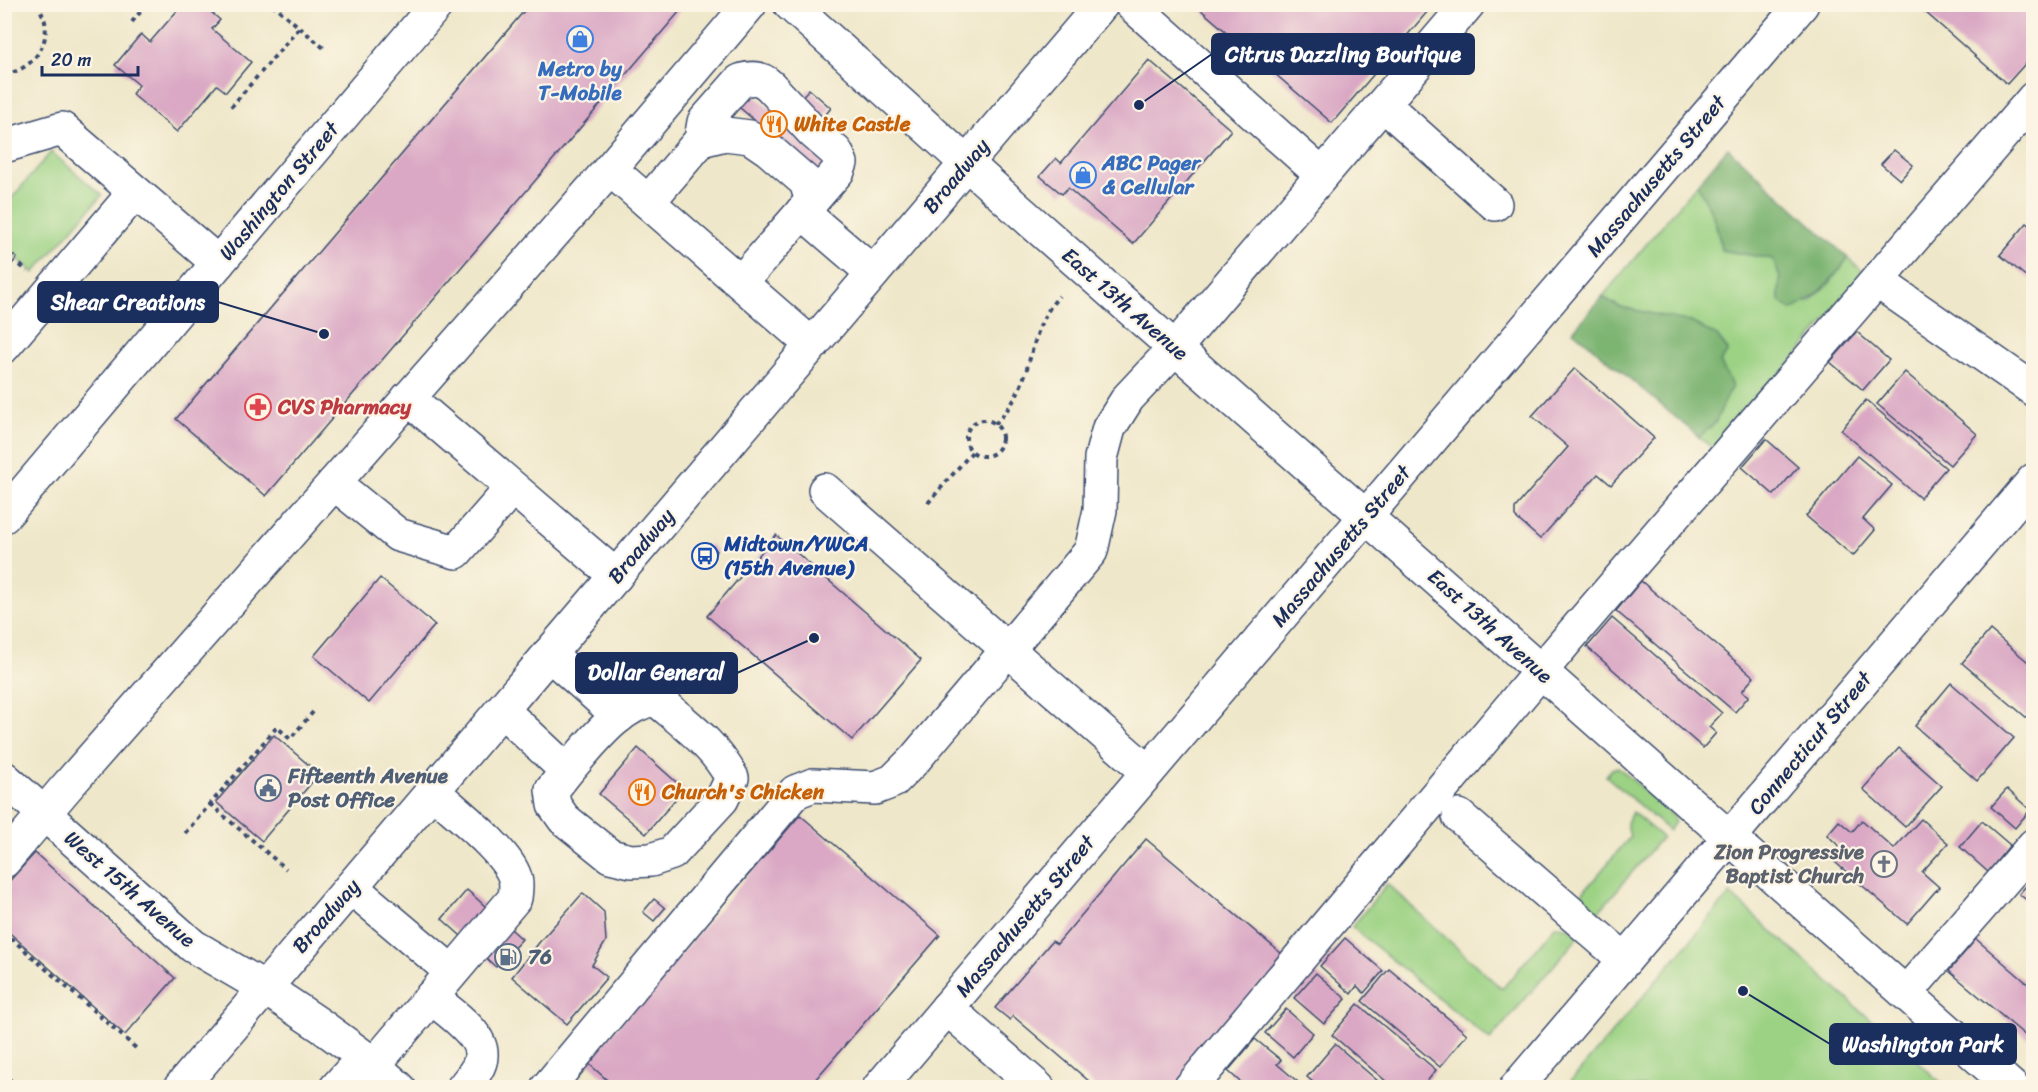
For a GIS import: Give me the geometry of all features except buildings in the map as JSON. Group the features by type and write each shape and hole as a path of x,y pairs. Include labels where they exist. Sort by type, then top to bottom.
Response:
{"street":[{"name":"Washington Street","path":"4,516 437,4"},
{"path":"4,861 610,169 750,4"},
{"name":"East 13th Avenue","path":"790,4 1175,348 2013,1088"},
{"name":"Broadway","path":"193,1083 265,988 1102,4"},
{"path":"1131,4 1322,176"},
{"path":"547,1088 795,792 813,785 875,788 893,781 914,760 1091,551 1100,510 1101,458 1109,428 1128,399 1175,348 1468,4"},
{"name":"Massachusetts Street","path":"879,1088 1802,4"},
{"path":"648,202 701,140 704,122 740,81 748,78 764,80 813,132 836,152 841,163 838,171 741,282"},
{"path":"1190,1088 1540,671 2034,98"},
{"path":"1383,104 1495,204"},
{"path":"4,146 62,129 218,263"},
{"path":"701,140 725,134 750,137 769,150 806,183 807,207 873,273"},
{"path":"610,169 812,345"},
{"path":"4,346 135,192"},
{"path":"1877,280 2034,390"},
{"path":"408,399 616,576"},
{"name":"Connecticut Street","path":"1516,1088 2034,480"},
{"path":"334,483 398,535 456,552 512,488"},
{"path":"825,490 1148,772"},
{"path":"549,654 619,716"},
{"path":"656,699 715,751 732,778 722,799 672,853 651,860 631,861 610,856 564,819 554,805 552,789 567,771 619,716 644,701 656,699"},
{"path":"502,710 567,771"},
{"name":"West 15th Avenue","path":"4,778 193,946 265,988 369,1061 399,1088"},
{"path":"336,1088 369,1061 431,997 515,898 517,885 514,873 498,851 433,791"},
{"path":"1459,816 1625,960"},
{"path":"1906,993 2034,845"},
{"path":"351,886 452,972"},
{"path":"431,997 472,1032 481,1046 482,1058 463,1088"},
{"path":"947,1008 1038,1088"}],"path":[{"path":"4,74 14,73 30,63 42,46 46,24 37,4"},
{"path":"132,22 147,4"},
{"path":"273,4 325,49"},
{"path":"231,107 299,28"},
{"path":"996,424 1018,393 1041,322 1059,296"},
{"path":"985,420 996,424 1002,440 998,450 987,456 972,452 966,438 970,427 974,423 985,420"},
{"path":"928,503 972,452"},
{"path":"185,833 277,727 290,739 313,712"},
{"path":"210,804 286,869"},
{"path":"4,932 137,1049"}],"green space":[{"path":"1728,148 1848,258 1823,288 1809,300 1791,310 1779,300 1780,278 1773,259 1721,250 1716,224 1697,184"},
{"path":"51,152 102,195 34,273 5,248 5,206"},
{"path":"1697,184 1716,224 1721,250 1773,259 1780,278 1779,300 1809,302 1829,284 1848,258 1866,274 1716,451 1699,437 1715,423 1732,386 1720,362 1728,350 1717,336 1649,313 1620,307 1602,297"},
{"path":"1602,297 1620,307 1691,322 1717,336 1728,351 1720,362 1732,386 1715,423 1699,437 1573,331"},
{"path":"1618,767 1672,815 1675,822 1669,831 1606,776 1612,769"},
{"path":"1632,812 1662,837 1595,916 1582,904 1580,896 1630,837 1627,823"},
{"path":"1387,884 1502,989 1555,926 1566,927 1580,935 1490,1040 1352,927"},
{"path":"1730,894 1946,1087 1566,1087"}],"place":[{"name":"Metro by T-Mobile","path":"580,39"},
{"name":"Citrus Dazzling Boutique","path":"1139,105"},
{"name":"White Castle","path":"774,124"},
{"name":"ABC Pager & Cellular","path":"1083,175"},
{"name":"Shear Creations","path":"324,334"},
{"name":"CVS Pharmacy","path":"258,407"},
{"name":"Midtown/YWCA (15th Avenue)","path":"705,556"},
{"name":"Dollar General","path":"814,638"},
{"name":"Fifteenth Avenue Post Office","path":"268,788"},
{"name":"Church's Chicken","path":"642,792"},
{"name":"Zion Progressive Baptist Church","path":"1884,864"},
{"name":"76","path":"508,957"},
{"name":"Washington Park","path":"1743,991"}]}
